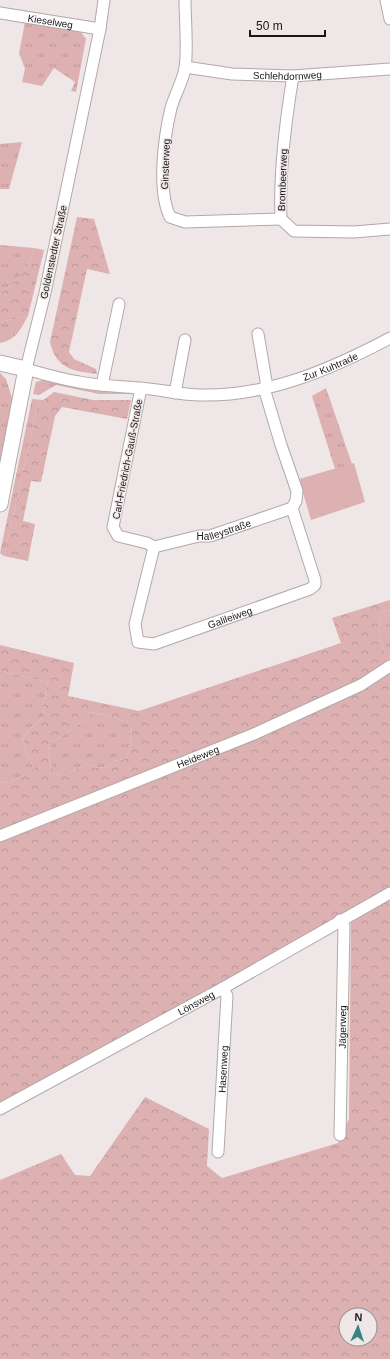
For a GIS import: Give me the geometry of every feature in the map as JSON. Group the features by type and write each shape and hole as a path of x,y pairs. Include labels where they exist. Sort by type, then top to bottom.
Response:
{"main road":[{"path":"0,363 26,369"},
{"name":"Goldenstedter Straße","path":"0,504 26,369"}],"street":[{"name":"Goldenstedter Straße","path":"26,369 45,293 100,29 104,0"},
{"name":"Ginsterweg","path":"185,0 185,67 171,107 163,162 164,206 170,217 185,222 281,219"},
{"path":"386,0 390,19"},
{"name":"Kieselweg","path":"0,13 100,29"},
{"name":"Schlehdornweg","path":"185,67 232,74 293,76 390,69"},
{"name":"Brombeerweg","path":"293,76 282,151 280,186 281,219 294,231 354,232 390,229"},
{"path":"102,385 119,304"},
{"path":"258,334 266,388 281,445 297,491 296,501 292,508"},
{"name":"Zur Kuhtrade","path":"26,369 78,382 102,385 207,395 234,393 266,388 305,378 355,357 390,338"},
{"path":"175,393 185,340"},
{"name":"Carl-Friedrich-Gauß-Straße","path":"141,388 113,527 118,536 147,542 154,547"},
{"name":"Halleystraße","path":"154,547 199,536 210,536 292,508"},
{"name":"Galileiweg","path":"154,547 135,624 138,642 154,644 310,589 314,585 315,580 292,508"},
{"name":"Heideweg","path":"0,836 254,734 361,685 390,666"},
{"name":"Lönsweg","path":"0,1109 223,988 340,920 390,893"},
{"name":"Jägerweg","path":"340,920 344,926 340,1135"},
{"name":"Hasenweg","path":"218,1152 227,996 223,988"}],"green space":[{"path":"25,22 80,31 86,39 76,92 71,91 75,82 54,68 42,86 22,82 25,69 19,53"},
{"path":"22,142 9,189 0,189 0,144"},
{"path":"77,217 94,219 110,274 87,269 69,352 74,359 96,369 97,374 73,370 61,363 56,358 50,342"},
{"path":"0,245 34,248 29,263 22,274 0,294"},
{"path":"34,248 44,250 28,316 0,322 0,294 22,274 29,263"},
{"path":"28,316 14,337 0,343 0,322"},
{"path":"0,373 6,379 12,398 0,471"},
{"path":"43,380 100,390 128,391 131,394 99,394 56,385 39,395 33,394 36,382"},
{"path":"326,388 352,464 335,469 312,396"},
{"path":"54,392 93,400 131,400 127,419 62,407 55,416 41,482 31,481 23,521 35,524 28,561 4,556 38,404"},
{"path":"32,399 43,400 38,404 4,556 0,553"},
{"path":"354,463 365,502 311,520 299,479"},
{"path":"390,600 390,610 380,613 378,630 388,663 360,681 320,701 0,833 0,781 4,783 14,781 34,769 24,744 24,739 30,729 46,715 42,710 48,682 0,671 0,645 74,663 68,696 139,711 341,643 332,618","holes":["92,712 117,718 132,726 130,749 125,759 114,761 108,767 98,768 87,764 63,775 55,774 48,753 49,748 59,737 82,722"]},
{"path":"390,610 390,662 388,663 378,630 380,613"},
{"path":"0,671 48,682 42,710 46,715 30,728 24,738 26,750 34,769 14,781 4,783 0,781"},
{"path":"390,671 390,888 0,1105 0,839"},
{"path":"92,712 117,718 132,726 130,749 125,759 114,761 108,767 98,768 87,764 63,775 55,774 49,758 49,748 59,737 82,722"},
{"path":"390,897 390,1359 0,1359 0,1180 61,1154 75,1175 90,1176 145,1097 209,1129 207,1166 222,1178 338,1143 349,1119 351,918"}]}
